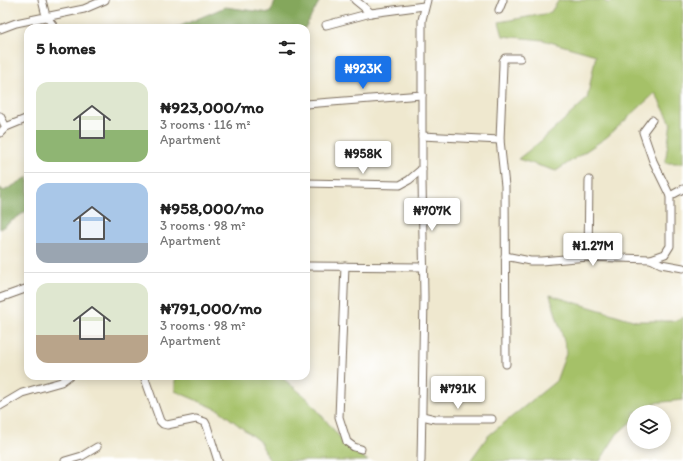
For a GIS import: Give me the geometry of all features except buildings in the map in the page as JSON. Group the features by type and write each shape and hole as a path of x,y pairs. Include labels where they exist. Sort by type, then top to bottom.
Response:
{"street":[{"path":"42,0 46,16 52,24"},
{"path":"0,30 8,25 84,9 105,0"},
{"path":"354,0 371,13"},
{"path":"499,10 503,0"},
{"path":"326,25 371,13 425,3 422,20 422,169 424,267 421,461"},
{"path":"506,364 504,186 500,140 503,61 506,58 520,58"},
{"path":"310,104 422,95"},
{"path":"0,116 6,127"},
{"path":"0,133 6,127 24,120"},
{"path":"505,256 541,262 588,257 652,259 665,254 670,246 670,196 653,161 643,132 652,120"},
{"path":"422,136 500,140"},
{"path":"310,183 400,185 410,180 422,169"},
{"path":"588,257 589,180"},
{"path":"670,196 683,189"},
{"path":"652,259 662,264 683,268"},
{"path":"310,266 424,267"},
{"path":"345,266 339,417 348,442 354,447 361,449"},
{"path":"0,298 24,289"},
{"path":"0,406 22,393 64,380"},
{"path":"145,380 160,420 163,424 167,425 196,419 205,422 218,461"},
{"path":"422,416 435,419 492,419"},
{"path":"65,461 82,456 97,447"}],"green space":[{"path":"276,0 320,0 307,24 185,24 225,7 270,13"},
{"path":"559,0 602,0 608,3 617,0 683,0 683,163 665,163 671,123 655,93 607,137 556,171 518,159 541,141 587,99 596,55 543,40 503,36 499,22 550,13"},
{"path":"24,179 24,213 0,229 0,188 4,191"},
{"path":"550,295 636,321 674,321 683,317 683,400 653,403 651,405 627,405 627,425 617,434 600,461 470,461 488,436 556,381 567,351"},
{"path":"175,380 285,380 308,399 342,440 368,461 270,461 260,442 219,410 175,391"}]}
